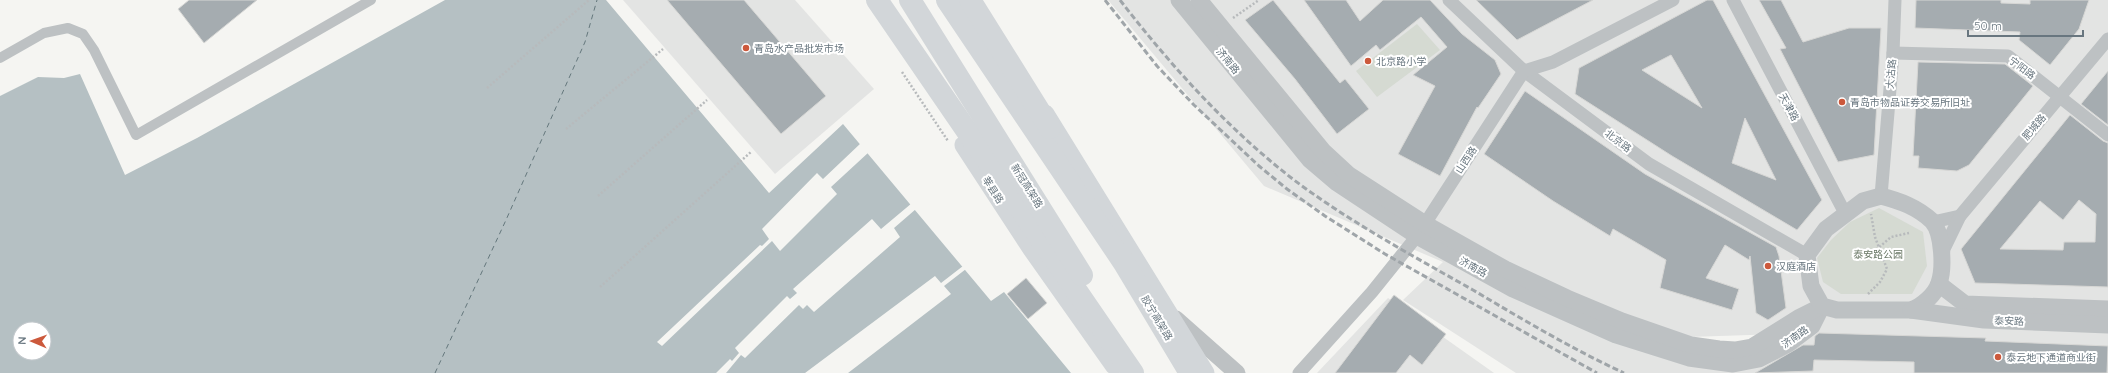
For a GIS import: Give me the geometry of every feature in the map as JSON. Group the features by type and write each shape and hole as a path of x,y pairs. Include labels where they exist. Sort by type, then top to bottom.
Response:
{"highway":[{"path":"876,0 1133,373"},
{"name":"新冠高架路","path":"910,0 1144,373"},
{"path":"947,0 1124,263 1205,373"},
{"path":"970,0 1042,114 1124,263"},
{"name":"胶宁高架路","path":"1124,263 1190,373"}],"main road":[{"name":"莘县路","path":"876,0 939,106 1028,243 1120,373"},
{"path":"974,0 1170,314 1205,373"}],"street":[{"path":"0,58 44,33 68,28 83,34 94,50 136,135 371,0"},
{"name":"济南路","path":"1179,0 1310,160 1336,183 1421,230 1567,298 1622,321 1691,344 1735,350 1752,347 1800,316 1822,306"},
{"name":"济南路","path":"1199,0 1219,27 1323,150 1349,175 1421,230"},
{"name":"北京路","path":"1449,0 1524,71 1650,164 1807,255"},
{"path":"1524,71 1553,62 1673,0"},
{"name":"天津路","path":"1733,0 1846,215"},
{"name":"大沽路","path":"1875,197 1893,53 1895,0"},
{"name":"肥城路","path":"1939,284 1944,249 1960,216 2108,39"},
{"name":"宁阳路","path":"1893,53 2008,56 2108,135"},
{"name":"山西路","path":"1299,373 1372,292 1421,230 1524,71"},
{"path":"1875,197 1908,204 1932,222 1939,234 1942,257 1939,284 1922,306 1911,310 1837,310 1822,306 1810,286 1807,255 1826,229 1863,201 1875,197"},
{"path":"1932,222 1960,216"},
{"name":"泰安路","path":"1939,284 1965,304 2108,310"},
{"name":"泰安路","path":"1911,310 1984,320 2108,325"},
{"path":"1170,314 1237,373"}],"path":[{"path":"488,88 589,0"},
{"path":"1219,27 1259,0"},
{"path":"566,129 663,49"},
{"path":"598,196 707,100"},
{"path":"600,287 752,151"},
{"path":"1867,294 1880,282 1886,269 1878,248 1875,197"},
{"path":"1856,254 1862,258 1870,256 1892,237 1909,234"}],"shaded area":[{"path":"445,0 606,0 769,193 843,124 991,301 1004,292 1071,373 0,373 0,96 38,77 64,78 80,74 125,175 197,138"},
{"path":"623,0 795,0 874,89 775,174"},
{"path":"1108,0 2108,0 2108,373 1516,373 1403,300 1443,262 1264,186","holes":["1814,333 1658,355 1628,339"]},
{"path":"1388,298 1494,373 1317,373"}],"green space":[{"path":"1417,24 1440,50 1377,97 1356,71"},
{"name":"泰安路公园","path":"1879,208 1923,232 1927,266 1912,294 1841,294 1823,282 1817,258 1831,240 1850,222"}],"pier":[{"path":"861,143 869,152 831,187 837,194 780,251 772,241 662,346 657,342 760,245 762,246 769,239 762,229 817,173 823,179"},
{"path":"912,203 916,209 894,228 900,237 814,312 807,305 803,309 799,305 745,358 741,355 726,373 716,373 730,359 732,361 739,353 735,348 787,296 790,299 797,293 793,289 872,219 881,229"},
{"path":"963,266 966,269 944,286 951,294 848,373 805,373 935,276 941,283"}],"building":[{"path":"189,0 257,0 204,43 178,9"},
{"name":"青岛水产品批发市场","path":"667,0 744,0 826,96 781,134"},
{"path":"1273,0 1340,83 1345,79 1369,109 1337,134 1295,79 1245,20"},
{"path":"1304,0 1346,0 1360,21 1383,0 1430,0 1462,34 1495,60 1501,74 1478,108 1477,107 1440,176 1398,154 1435,86 1413,75 1447,47 1421,17 1380,50 1376,45 1351,66"},
{"path":"1476,0 1593,0 1517,40"},
{"path":"1707,0 1713,0 1822,200 1797,230 1672,156 1575,94 1579,68","holes":["1671,55 1702,108 1642,70","1745,118 1776,180 1732,163"]},
{"name":"青岛市物品证券交易所旧址","path":"1759,0 1781,0 1803,42 1849,28 1881,28 1874,155 1838,162 1780,49 1786,48"},
{"path":"1916,0 2001,0 2001,3 2030,4 2030,0 2089,0 2079,29 2050,65 2019,40 2020,32 1915,28"},
{"path":"1918,62 2005,64 2033,86 1969,165 1957,171 1918,168 1919,156 1913,156"},
{"path":"2108,71 2108,125 2081,104"},
{"path":"1525,91 1645,174 1776,247 1779,256 1786,308 1768,320 1756,313 1750,256 1749,260 1725,245 1706,278 1739,289 1732,310 1660,288 1666,260 1613,229 1610,236 1553,201 1484,154"},
{"path":"2070,115 2103,141 2108,143 2108,287 1975,283 1961,249","holes":["2079,200 2096,214 2095,242 2064,242 2063,250 2000,249 2040,201 2063,220"]},
{"path":"1026,278 1047,303 1028,319 1007,294"},
{"path":"1394,295 1446,334 1422,365 1410,355 1396,373 1335,373"},
{"path":"1819,333 1986,338 1985,341 2108,346 2107,373 1914,373 1914,362 1814,360 1813,371 1755,373 1803,345 1814,345 1815,336"}],"ferry route":[{"path":"435,373 506,220 585,42 597,0"}],"railway":[{"path":"1105,0 1157,66 1194,105 1259,166 1287,189 1325,216 1385,254 1597,373"},
{"path":"1120,0 1159,49 1201,96 1246,140 1294,180 1337,210 1405,251 1547,333 1624,373"}],"place":[{"name":"青岛水产品批发市场","path":"746,48"},
{"name":"北京路小学","path":"1368,61"},
{"name":"青岛市物品证券交易所旧址","path":"1842,102"},
{"name":"汉庭酒店","path":"1768,266"},
{"name":"泰云地下通道商业街","path":"1998,357"}]}
